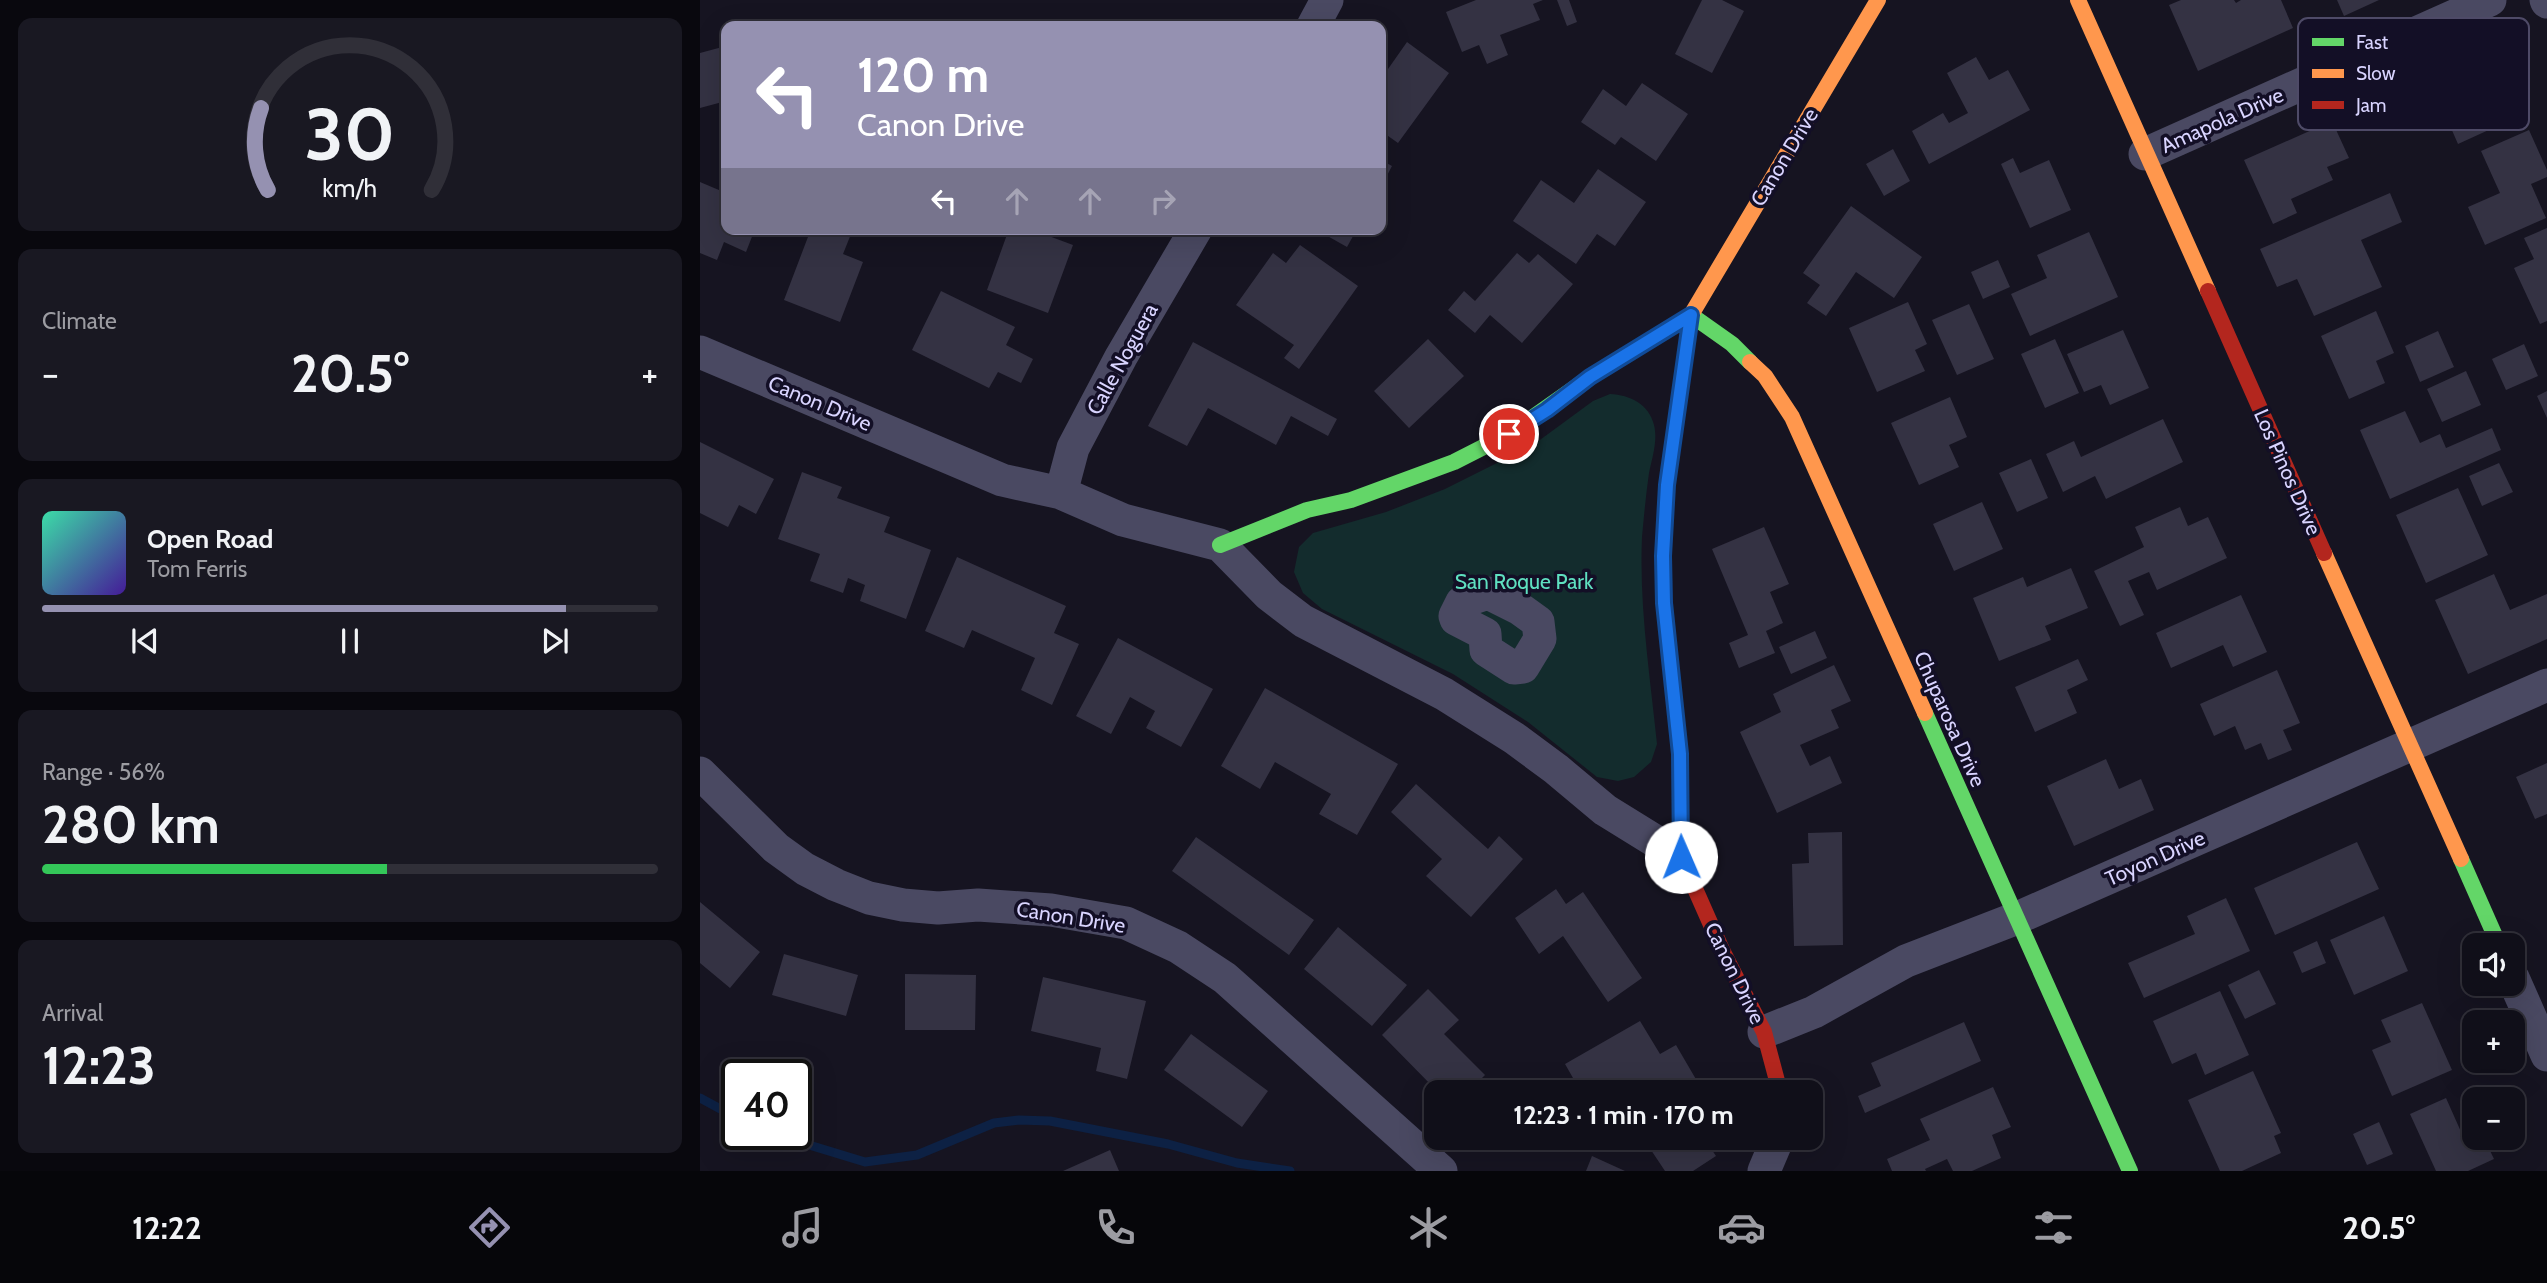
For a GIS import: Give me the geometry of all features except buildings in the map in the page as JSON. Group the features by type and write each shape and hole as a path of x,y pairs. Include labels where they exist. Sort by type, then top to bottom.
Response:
{"street":[{"path":"1316,21 1327,0"},
{"name":"Canon Drive","path":"1777,1080 1764,1032 1723,952 1681,857 1680,754 1666,628 1663,556 1667,485 1691,315 1878,0"},
{"name":"Los Pinos Drive","path":"2078,0 2494,933"},
{"name":"Amapola Drive","path":"2450,18 2490,0"},
{"name":"Amapola Drive","path":"2145,154 2298,86"},
{"name":"Calle Noguera","path":"1061,494 1073,448 1121,357 1192,235"},
{"name":"Canon Drive","path":"700,352 1002,480 1061,494 1124,520 1220,545 1307,510 1351,500 1454,462 1509,434 1547,410 1590,377 1691,315"},
{"name":"Chuparosa Drive","path":"1691,315 1732,344 1765,376 1792,417 2130,1171"},
{"path":"1220,545 1269,595 1303,621 1444,694 1514,738 1605,810 1681,857"},
{"name":"Toyon Drive","path":"1764,1032 1814,1012 1906,961 2017,918 2547,685"},
{"name":"Canon Drive","path":"700,774 776,848 815,874 869,898 938,908 978,905 1051,910 1126,923 1178,947 1226,978 1441,1171"},
{"path":"2521,996 2547,1055"},
{"path":"1764,1171 1773,1150"}],"green space":[{"name":"San Roque Park","path":"1610,394 1625,396 1643,406 1654,425 1655,437 1646,497 1641,563 1657,744 1651,762 1634,777 1618,781 1597,777 1528,722 1453,674 1322,609 1303,593 1294,572 1299,547 1313,533 1386,512 1445,489 1533,445 1593,401"}],"waterway":[{"path":"700,1098 721,1109"},
{"path":"812,1146 865,1162 917,1155 994,1123 1019,1120 1050,1121 1168,1144 1237,1163 1290,1171"}],"traffic: fast":[{"path":"1220,545 1307,510 1351,500 1454,462 1509,434 1590,377 1691,315 1732,344 1750,362"},
{"path":"1677,415 1667,486 1663,556 1664,603 1680,754 1681,845"},
{"path":"1925,713 2130,1171"},
{"path":"2461,859 2494,933"}],"traffic: slow":[{"path":"1677,415 1691,315 1878,0"},
{"path":"2078,0 2208,291"},
{"path":"1750,362 1765,376 1792,417 1925,713"},
{"path":"2324,553 2461,859"}],"traffic: jam":[{"path":"2208,291 2324,553"},
{"path":"1681,845 1681,857 1723,952 1764,1032 1777,1080"}],"route":[{"path":"1509,434 1547,410 1590,377 1691,315 1667,485 1663,556 1664,603 1680,754 1681,857"}]}
